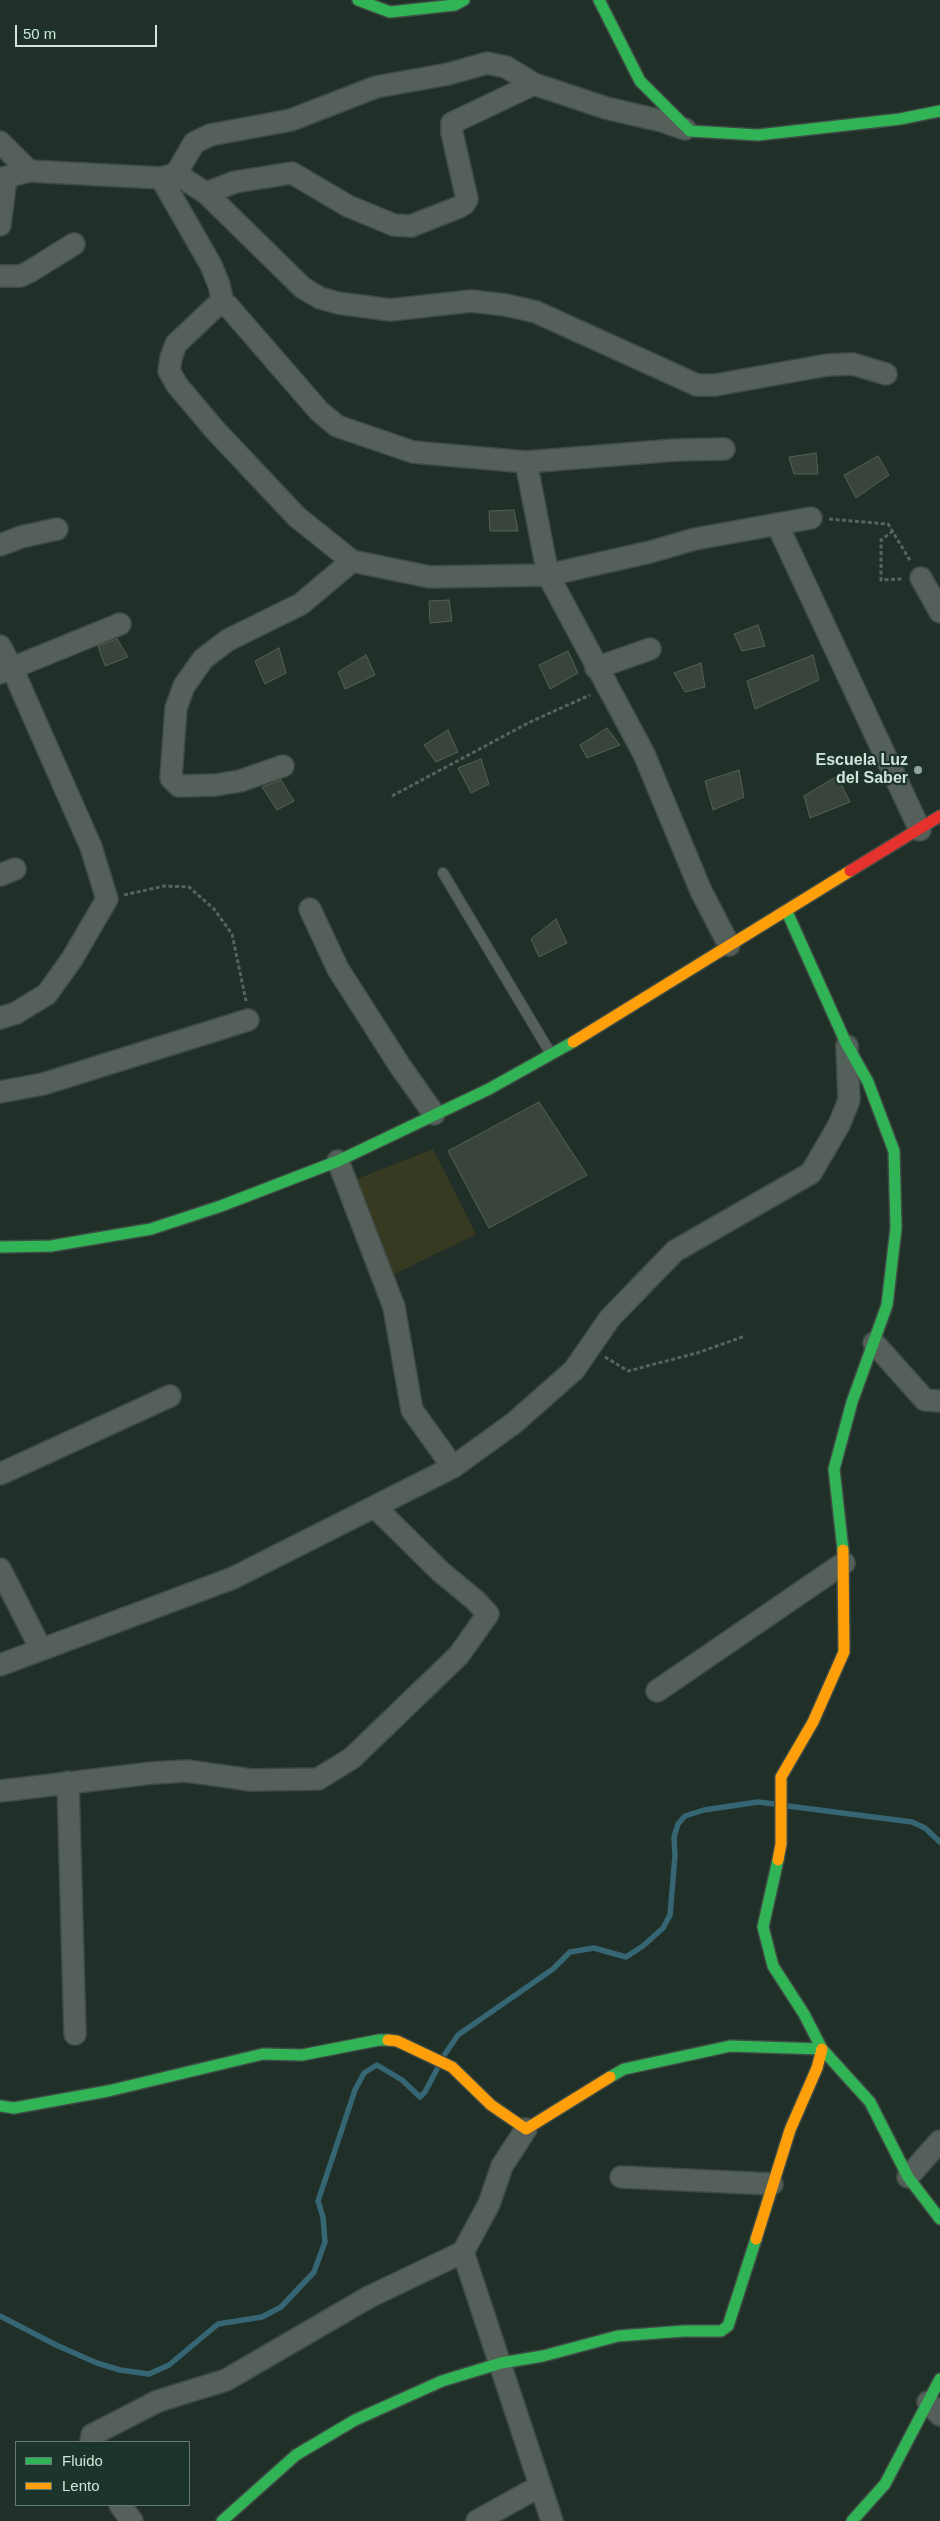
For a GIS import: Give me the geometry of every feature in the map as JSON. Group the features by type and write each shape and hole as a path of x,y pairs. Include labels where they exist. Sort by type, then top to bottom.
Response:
{"street":[{"path":"358,0 390,12 455,5 464,0"},
{"path":"599,0 640,81 690,131"},
{"path":"169,176 194,143 210,134 291,120 376,87 448,74 488,62 506,67 534,84 606,108 662,121 690,131 758,135 900,120 940,111"},
{"path":"206,193 235,182 292,173 348,206 394,225 411,226 459,207 467,199 452,134 452,123 534,84"},
{"path":"0,142 29,171"},
{"path":"0,225 3,179 29,171 169,176 206,193 303,288 320,298 338,303 390,310 471,301 506,305 536,312 697,385 715,385 827,365 853,364 886,374"},
{"path":"169,176 211,265 219,285 222,304"},
{"path":"0,276 20,276 74,244"},
{"path":"724,449 676,450 526,462 413,452 337,426 319,411 228,306 222,304 215,307 176,344 169,371 177,385 215,430 297,517 352,561 430,577 548,575 650,552 695,539 811,518"},
{"path":"526,462 548,575 596,668 644,754 701,891 729,944"},
{"path":"777,524 920,830"},
{"path":"0,546 21,536 57,528"},
{"path":"283,766 240,781 215,785 179,786 173,783 171,778 176,708 184,686 202,659 228,640 300,604 352,561"},
{"path":"921,578 940,612"},
{"path":"6,670 120,624"},
{"path":"0,646 6,670 91,847 107,899 72,959 47,994 16,1013 0,1018"},
{"path":"596,668 650,649"},
{"path":"0,1247 51,1246 151,1229 220,1206 338,1161 489,1089 552,1055 729,944 786,912 940,816"},
{"path":"310,909 338,969 400,1066 434,1114"},
{"path":"786,912 846,1043 868,1082 894,1151 896,1228 887,1305 852,1402 834,1469 844,1563 844,1652 813,1722 781,1777 781,1844 763,1927 773,1966 804,2014 822,2049 870,2102 908,2177 940,2219"},
{"path":"0,1092 43,1084 248,1020"},
{"path":"0,1665 233,1578 376,1508 453,1467 514,1423 574,1370 610,1318 675,1251 811,1173 839,1125 849,1100 846,1043"},
{"path":"338,1161 394,1307 412,1410 453,1467"},
{"path":"874,1343 924,1400 940,1401"},
{"path":"0,1474 170,1396"},
{"path":"0,1790 187,1771 251,1780 318,1779 352,1758 459,1655 488,1614 376,1508"},
{"path":"657,1691 844,1563"},
{"path":"0,1569 41,1649"},
{"path":"68,1782 76,2034"},
{"path":"0,2106 14,2108 108,2091 191,2073 263,2054 302,2055 379,2040 397,2042 430,2054 452,2067 491,2104 526,2129"},
{"path":"91,2441 92,2435 158,2401 226,2380 369,2296 463,2252 489,2204 502,2166 526,2129 624,2070 730,2046 822,2049"},
{"path":"222,2521 296,2455 347,2425 442,2381 501,2363 543,2356 618,2336 721,2331 728,2326 790,2130 817,2068 822,2049"},
{"path":"908,2177 940,2141"},
{"path":"621,2177 772,2184"},
{"path":"463,2252 501,2363 510,2400 552,2521"},
{"path":"852,2521 884,2484 934,2408 940,2380"},
{"path":"477,2521 540,2486"},
{"path":"121,2506 132,2521"}],"lane":[{"path":"443,873 552,1055"}],"path":[{"path":"811,518 888,524 893,531 921,578 882,580 881,540 893,531"},
{"path":"392,796 530,722 607,688"},
{"path":"107,899 164,886 189,887 214,909 232,934 244,980 248,1020"},
{"path":"590,1347 628,1371 697,1353 745,1336"}],"green space":[{"path":"433,1149 476,1234 387,1278 349,1182"}],"building":[{"path":"816,453 818,474 794,474 789,457"},
{"path":"878,456 889,475 856,498 844,475"},
{"path":"514,510 518,531 490,531 489,511"},
{"path":"449,600 452,621 430,623 429,601"},
{"path":"758,625 765,646 742,651 734,634"},
{"path":"117,639 128,657 105,666 98,646"},
{"path":"279,648 286,673 265,684 255,661"},
{"path":"568,651 578,673 550,689 539,665"},
{"path":"366,655 375,675 345,689 338,672"},
{"path":"813,655 819,680 755,709 747,681"},
{"path":"701,663 705,687 685,692 674,673"},
{"path":"607,728 620,745 587,758 580,745"},
{"path":"448,730 458,752 436,762 424,745"},
{"path":"481,759 489,784 471,793 458,768"},
{"path":"739,770 744,797 713,810 705,781"},
{"path":"837,776 850,802 810,818 804,796"},
{"path":"281,780 294,801 277,810 262,787"},
{"path":"556,919 567,943 539,957 531,939"},
{"path":"539,1102 587,1175 489,1228 448,1151"}],"waterway":[{"path":"445,2054 458,2035 553,1969 570,1952 594,1948 626,1957 643,1946 663,1928 670,1915 675,1856 674,1837 678,1824 685,1816 704,1810 758,1802 774,1804"},
{"path":"788,1806 912,1822 925,1828 940,1842"},
{"path":"0,2316 56,2345 97,2363 120,2370 149,2374 169,2365 218,2324 262,2317 281,2307 314,2272 325,2242 323,2217 318,2201 355,2090 364,2073 377,2065 402,2080 420,2097 425,2092 438,2067"}],"traffic: fast":[{"path":"358,0 390,12 455,5 464,0"},
{"path":"599,0 640,81 690,131 758,135 900,119 940,111"},
{"path":"787,912 846,1043 868,1082 894,1151 896,1228 887,1305 852,1402 834,1469 843,1550"},
{"path":"0,1247 51,1246 151,1229 221,1206 338,1161 489,1089 573,1042"},
{"path":"778,1860 763,1927 773,1966 804,2014 822,2049 870,2102 908,2177 940,2219"},
{"path":"0,2106 14,2108 108,2091 263,2054 302,2055 379,2040 388,2040"},
{"path":"610,2077 624,2069 730,2046 822,2049"},
{"path":"222,2521 296,2455 355,2420 442,2381 501,2363 543,2356 618,2336 684,2331 721,2331 728,2326 756,2239"},
{"path":"852,2521 885,2484 940,2379"}],"traffic: slow":[{"path":"573,1042 850,871"},
{"path":"778,1860 781,1844 781,1777 813,1722 844,1652 843,1550"},
{"path":"388,2040 397,2041 452,2067 491,2105 526,2129 610,2077"},
{"path":"756,2239 790,2130 817,2068 822,2049"}],"traffic: jam":[{"path":"850,871 940,816"}],"place":[{"name":"Escuela Luz del Saber","path":"918,770"}]}
